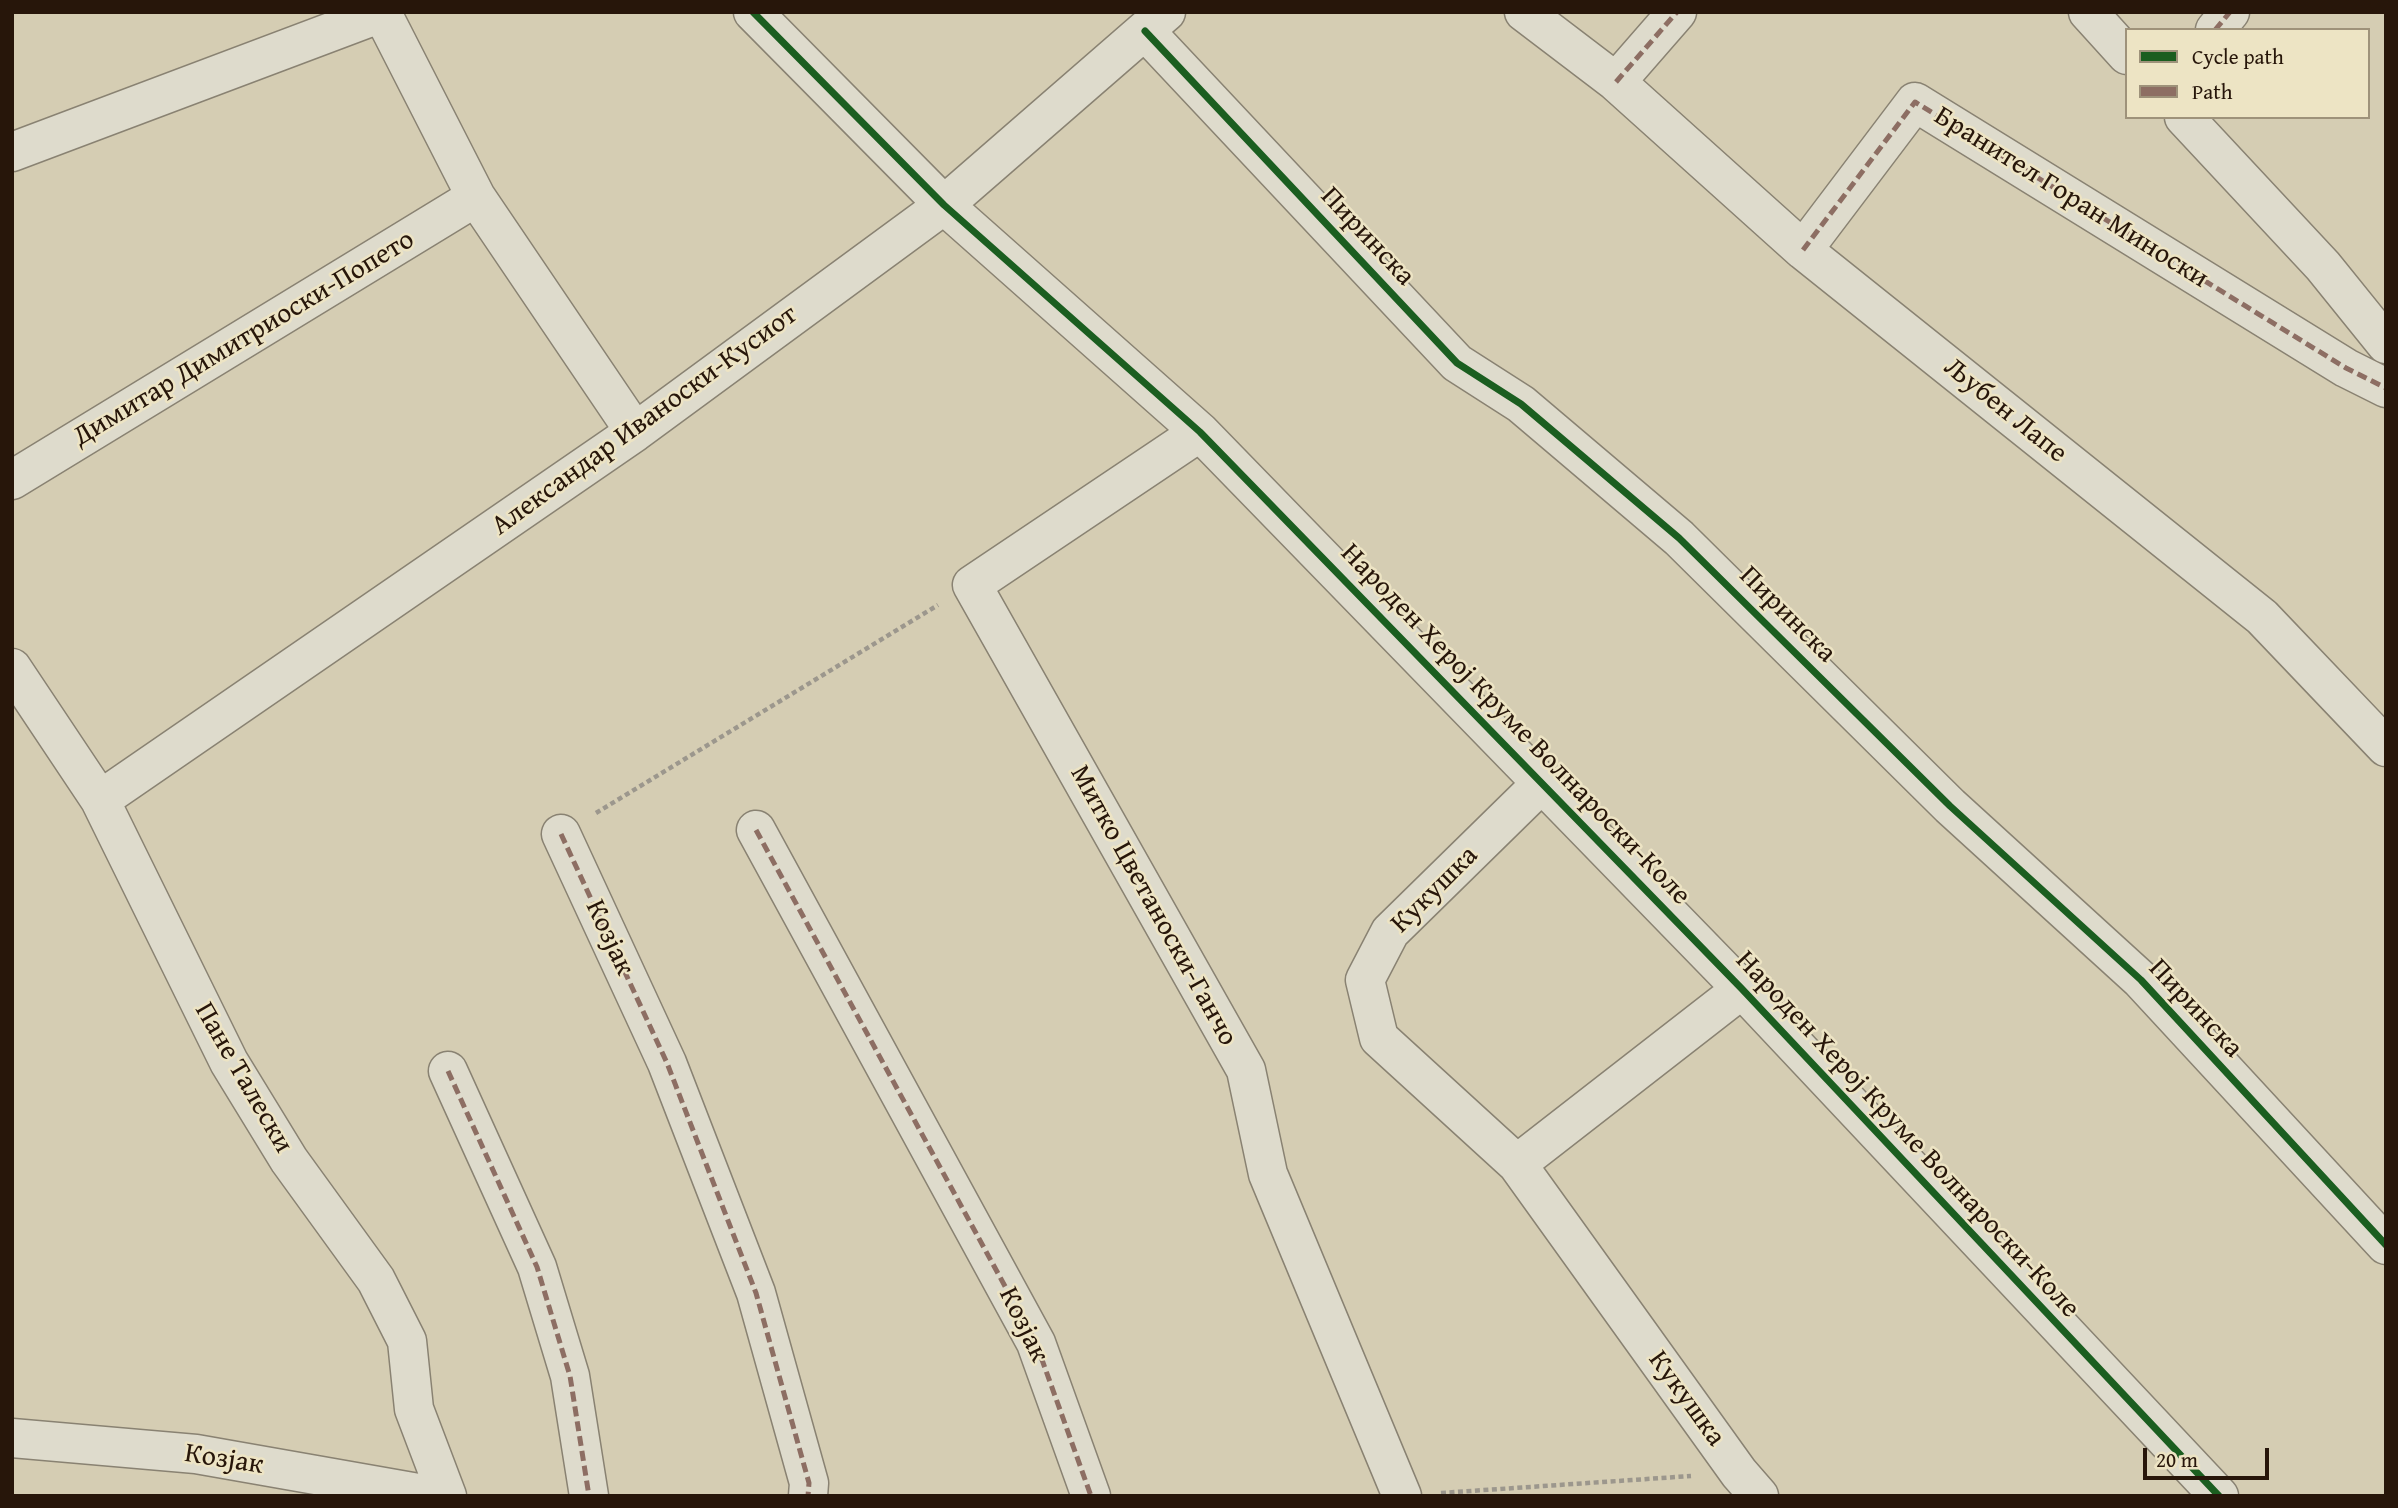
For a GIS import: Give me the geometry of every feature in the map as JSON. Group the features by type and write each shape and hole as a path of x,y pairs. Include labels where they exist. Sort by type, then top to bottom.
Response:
{"street":[{"name":"Народен Херој Круме Волнароски-Коле","path":"753,12 944,205 1200,432 1742,989 2219,1496"},
{"name":"Љубен Лапе","path":"1524,12 1616,82 1803,250 2262,617 2386,747"},
{"path":"1616,82 1676,12"},
{"path":"2088,12 2125,53"},
{"path":"2217,28 2230,12"},
{"path":"12,152 383,13 476,197 635,432"},
{"name":"Александар Иваноски-Кусиот","path":"100,800 635,432 944,205 1156,22"},
{"name":"Пиринска","path":"1156,22 1457,363 1521,404 1678,538 1950,806 2140,980 2386,1245"},
{"name":"Бранител Горан Миноски","path":"1803,250 1915,102 2346,368 2386,388"},
{"path":"2186,119 2323,266 2386,344"},
{"name":"Димитар Димитриоски-Попето","path":"12,481 476,197"},
{"path":"972,585 1200,432"},
{"name":"Митко Цветаноски-Ганчо","path":"972,585 1246,1070 1268,1174 1402,1496"},
{"name":"Пане Талески","path":"12,668 100,800 229,1062 289,1160 376,1280 407,1341 414,1409 447,1496"},
{"name":"Кукушка","path":"1542,783 1390,932 1365,980 1379,1038 1517,1164 1749,1484"},
{"name":"Козјак","path":"756,830 1036,1343 1091,1496"},
{"name":"Козјак","path":"561,834 667,1063 756,1293 808,1483 808,1496"},
{"path":"1517,1164 1742,989"},
{"path":"448,1071 537,1267 570,1376 589,1496"},
{"name":"Козјак","path":"12,1438 196,1454 435,1496"}],"path":[{"path":"561,834 972,585"},
{"path":"1402,1496 1749,1484"}],"marked path":[{"path":"1616,82 1677,12"},
{"path":"2217,28 2230,12"},
{"path":"1803,250 1915,102 2346,368 2386,388"},
{"path":"756,830 1036,1343 1091,1496"},
{"path":"561,834 667,1063 756,1293 809,1483 808,1496"},
{"path":"448,1071 537,1267 570,1376 589,1496"}],"cycle path":[{"path":"753,12 944,205 1200,432 1742,989 2219,1496"},
{"path":"1145,31 1457,363 1521,404 1679,538 1950,806 2141,980 2386,1245"}]}
